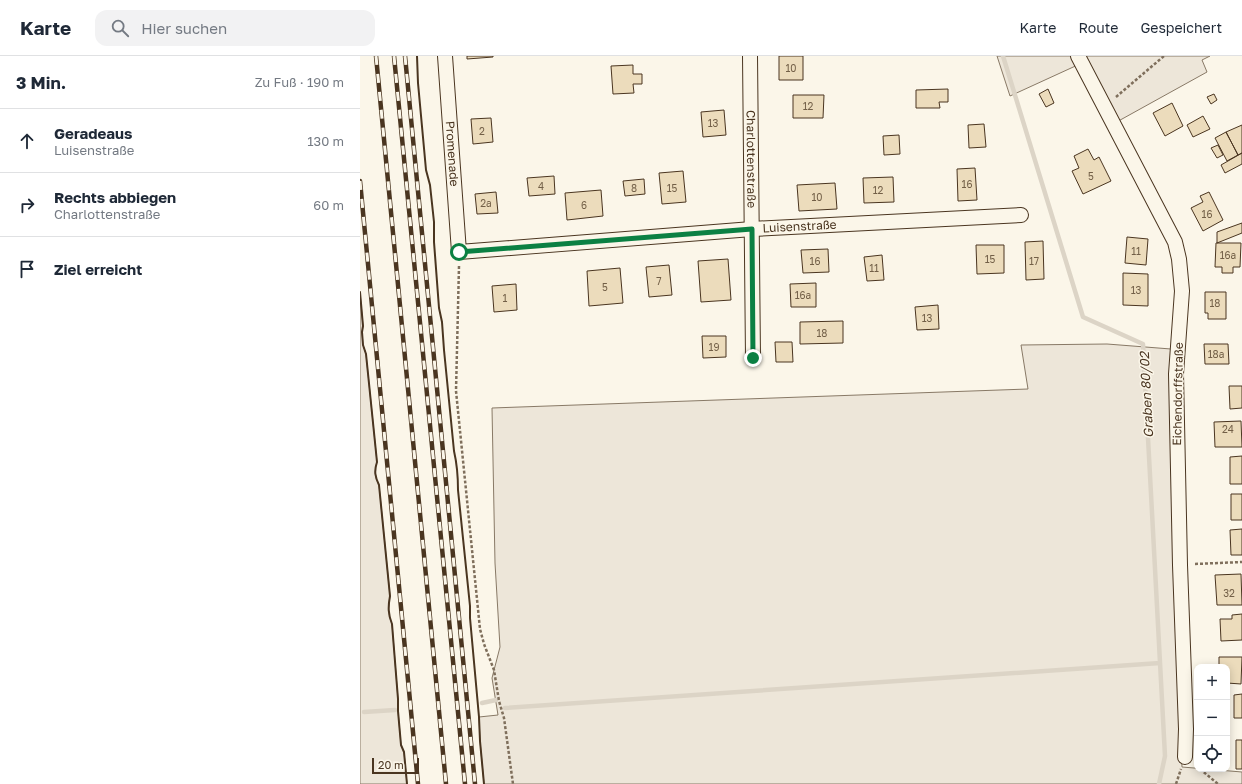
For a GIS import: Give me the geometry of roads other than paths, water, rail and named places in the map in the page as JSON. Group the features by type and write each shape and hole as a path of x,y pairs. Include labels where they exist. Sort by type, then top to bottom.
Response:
{"street":[{"name":"Promenade","path":"445,56 459,252"},
{"name":"Charlottenstraße","path":"750,56 753,358"},
{"name":"Eichendorffstraße","path":"1078,56 1175,242 1179,259 1182,291 1176,374 1180,565 1186,729 1185,757"},
{"name":"Luisenstraße","path":"459,252 752,229 1021,215"}],"waterway":[{"name":"Graben 80/02","path":"1003,56 1083,317 1143,344 1165,756 1159,784"},
{"path":"505,708 1160,663"},
{"path":"482,703 496,700"},
{"path":"364,712 395,710"}],"railway":[{"path":"376,56 446,784"},
{"path":"394,56 465,784"},
{"path":"405,56 475,784"},
{"path":"360,181 418,784"}]}
